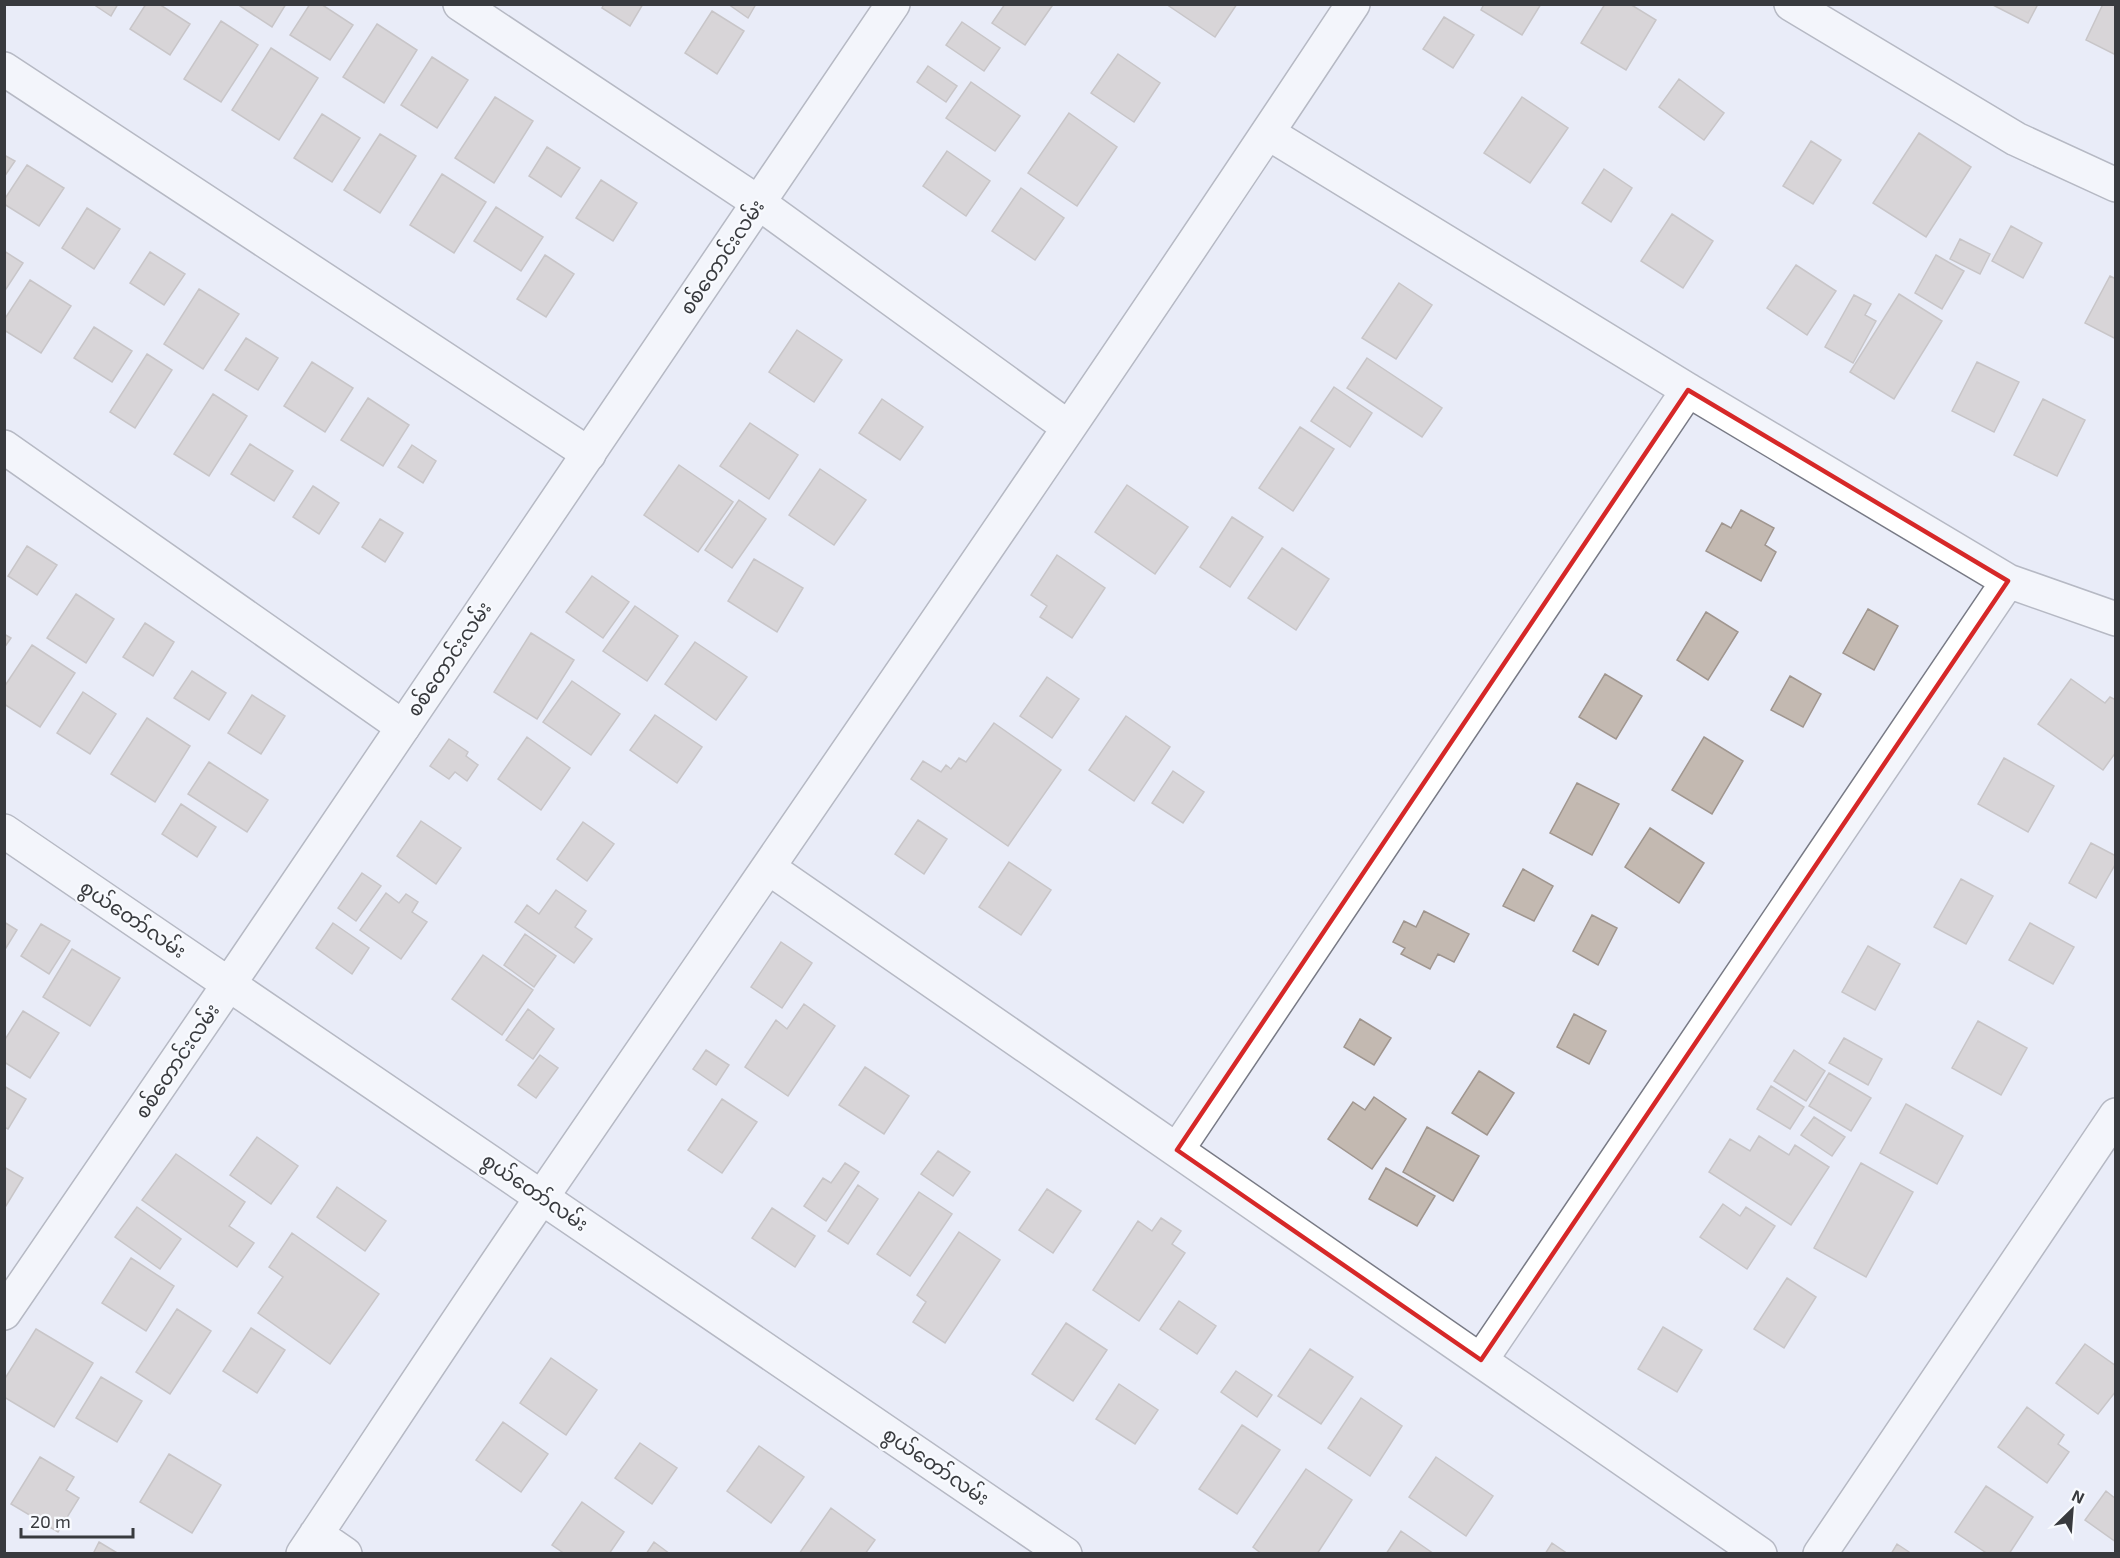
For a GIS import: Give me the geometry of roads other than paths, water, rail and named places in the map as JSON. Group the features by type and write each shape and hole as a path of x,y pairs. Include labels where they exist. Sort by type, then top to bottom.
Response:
{"street":[{"name":"စစ်တောင်းလမ်း","path":"4,1312 893,4"},
{"path":"345,1554 310,1544 542,1197 769,868 1268,133 1353,4"},
{"path":"1791,4 2016,139 2115,186"},
{"path":"471,8 759,203 1068,427"},
{"path":"4,69 589,454"},
{"path":"1268,133 1688,390 2008,581 2115,619"},
{"path":"1177,1150 1688,390"},
{"path":"4,447 403,728"},
{"path":"1481,1360 2008,581"},
{"name":"စွယ်တော်လမ်း","path":"4,831 1065,1554"},
{"path":"769,868 1760,1554"},
{"path":"1820,1554 2115,1115"}]}
